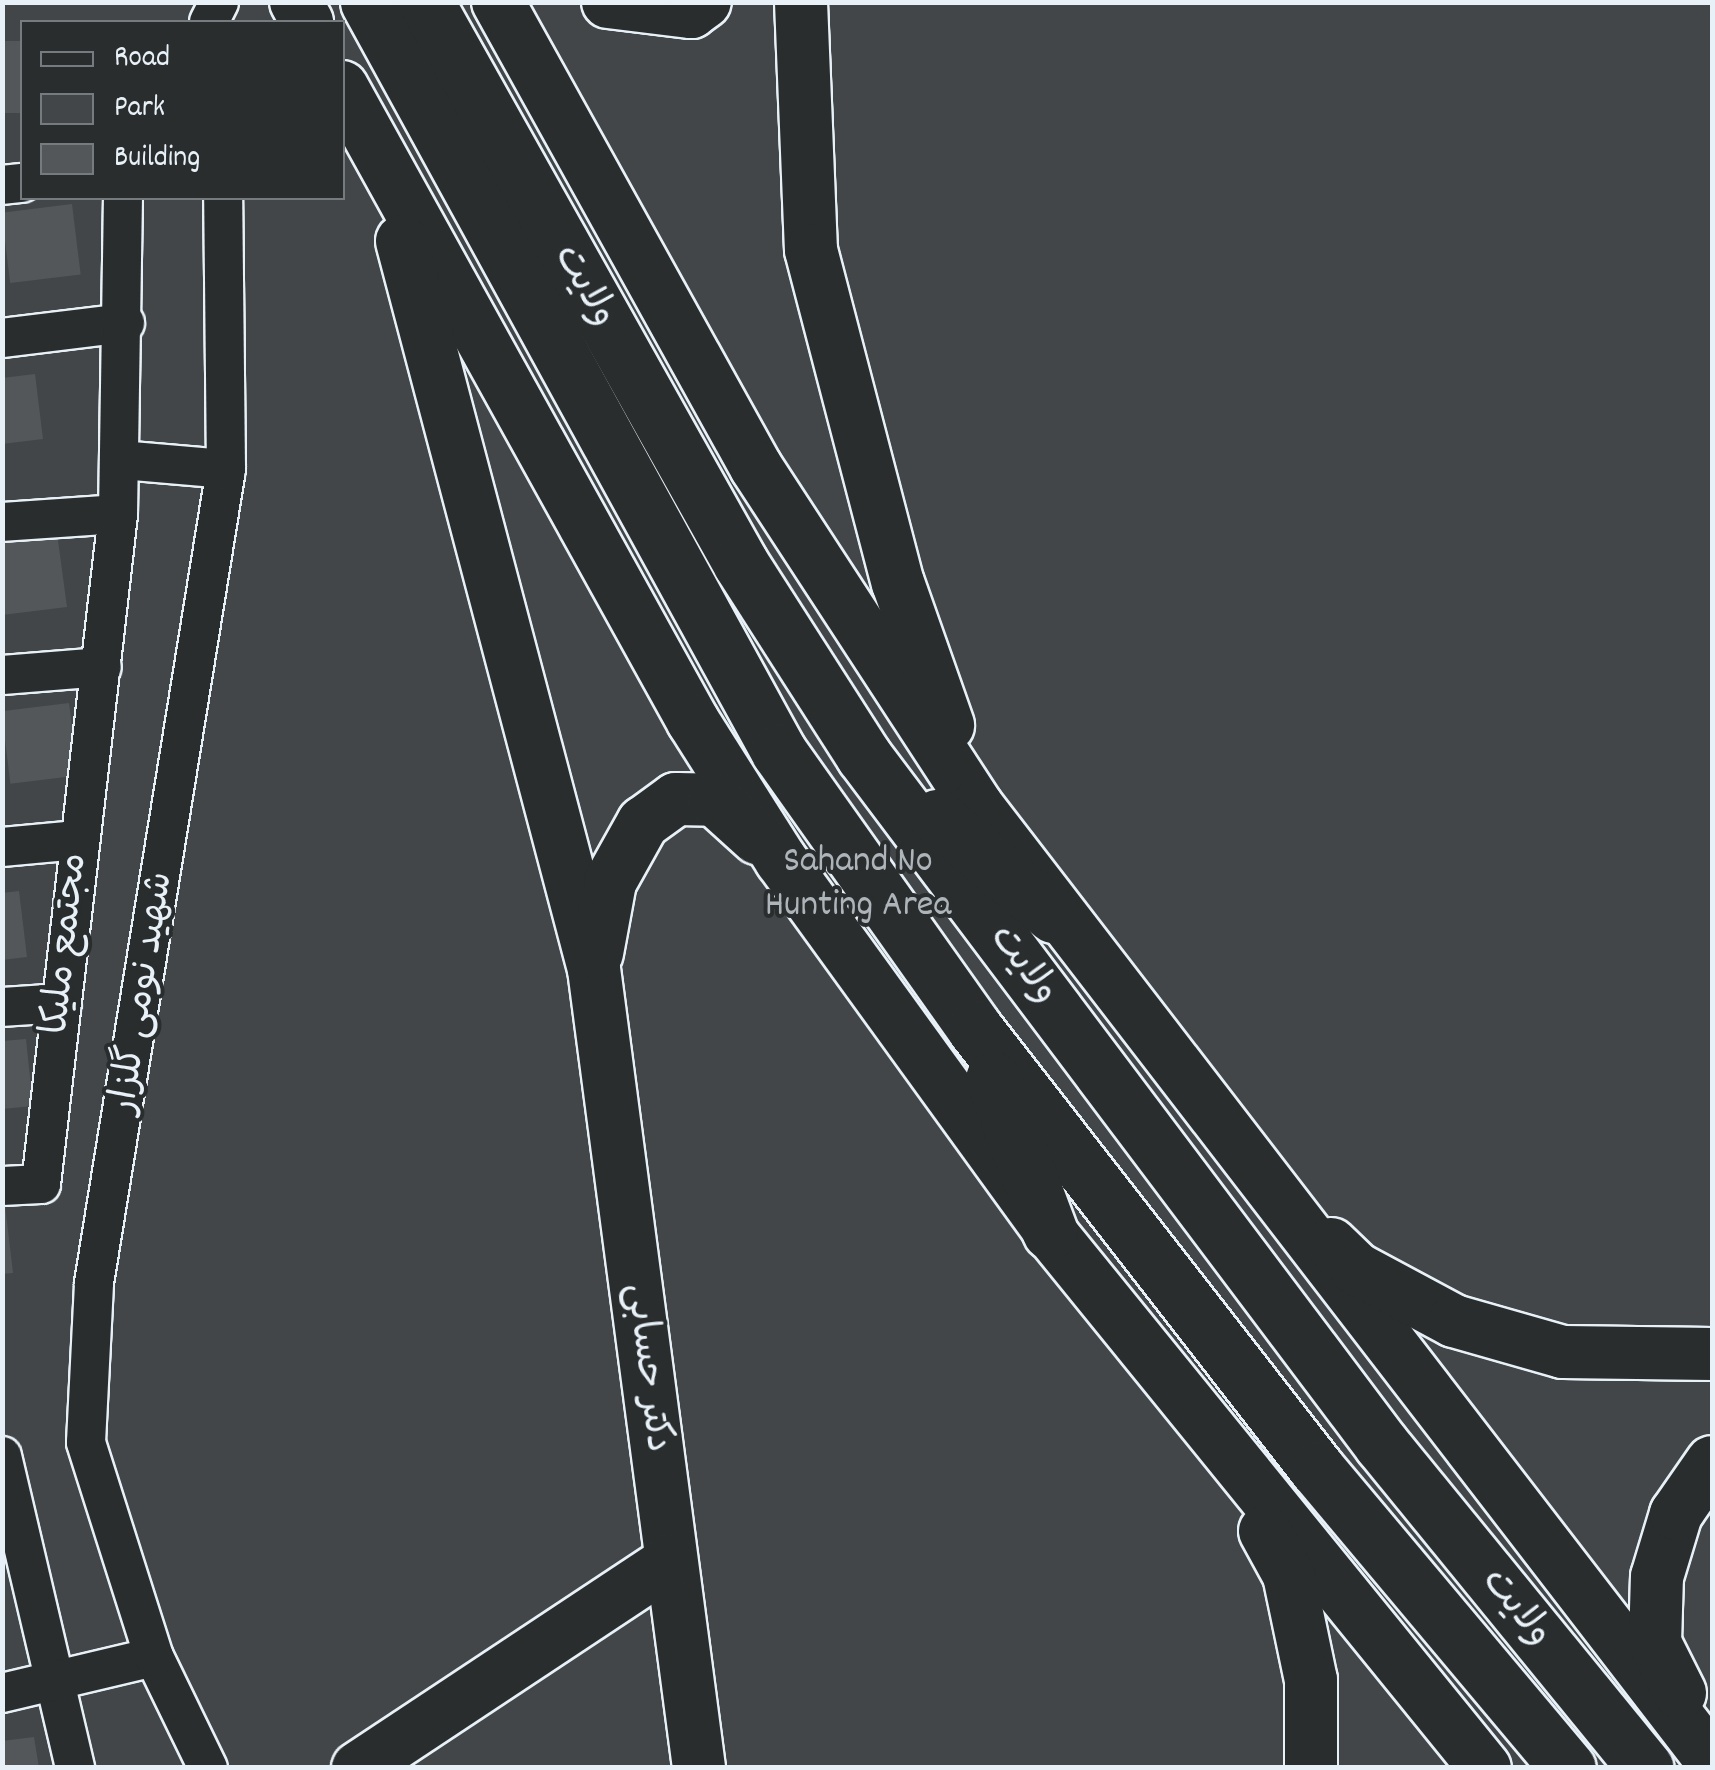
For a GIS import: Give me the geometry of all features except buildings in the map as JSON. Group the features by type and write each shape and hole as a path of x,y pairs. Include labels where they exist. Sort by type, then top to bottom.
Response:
{"main road":[{"name":"ولایت","path":"368,2 779,752 975,1029 1317,1469 1568,1768"},
{"name":"ولایت","path":"426,2 742,564 863,755 1382,1446 1644,1768"},
{"path":"498,2 756,467 1053,915 1712,1759"},
{"path":"608,2 691,12 705,2"},
{"path":"801,2 811,250 898,583 978,806"},
{"path":"345,92 693,722 781,860 1050,1232 1223,1455 1485,1768"},
{"path":"378,150 594,969"},
{"path":"863,755 1053,915"},
{"path":"594,969 610,882 643,823 676,799 716,800 781,860"},
{"name":"دکتر حسابی","path":"594,969 699,1768"},
{"path":"975,1029 1050,1232"},
{"path":"1241,1158 1357,1269 1454,1321 1563,1352 1712,1354"},
{"path":"1223,1455 1290,1575 1311,1680 1311,1768"},
{"path":"1712,1462 1676,1514 1656,1577 1655,1643 1712,1759"},
{"path":"358,1768 671,1561"}],"street":[{"name":"مجتمع ملیکا","path":"2,1186 42,1184 78,840 118,514 126,323 123,200"},
{"name":"شهید نومی گلزار","path":"208,1768 154,1657 86,1442 94,1283 226,469 223,200"},
{"path":"2,338 126,323"},
{"path":"121,460 226,469"},
{"path":"2,522 118,514"},
{"path":"2,675 102,667"},
{"path":"2,847 78,840"},
{"path":"2,1008 62,1003"},
{"path":"2,1456 7,1497 63,1686 76,1768"},
{"path":"2,1693 63,1686 154,1657"}],"green space":[{"name":"Sahand No Hunting Area","path":"3,3 1712,3 1712,1767 3,1767"}]}
